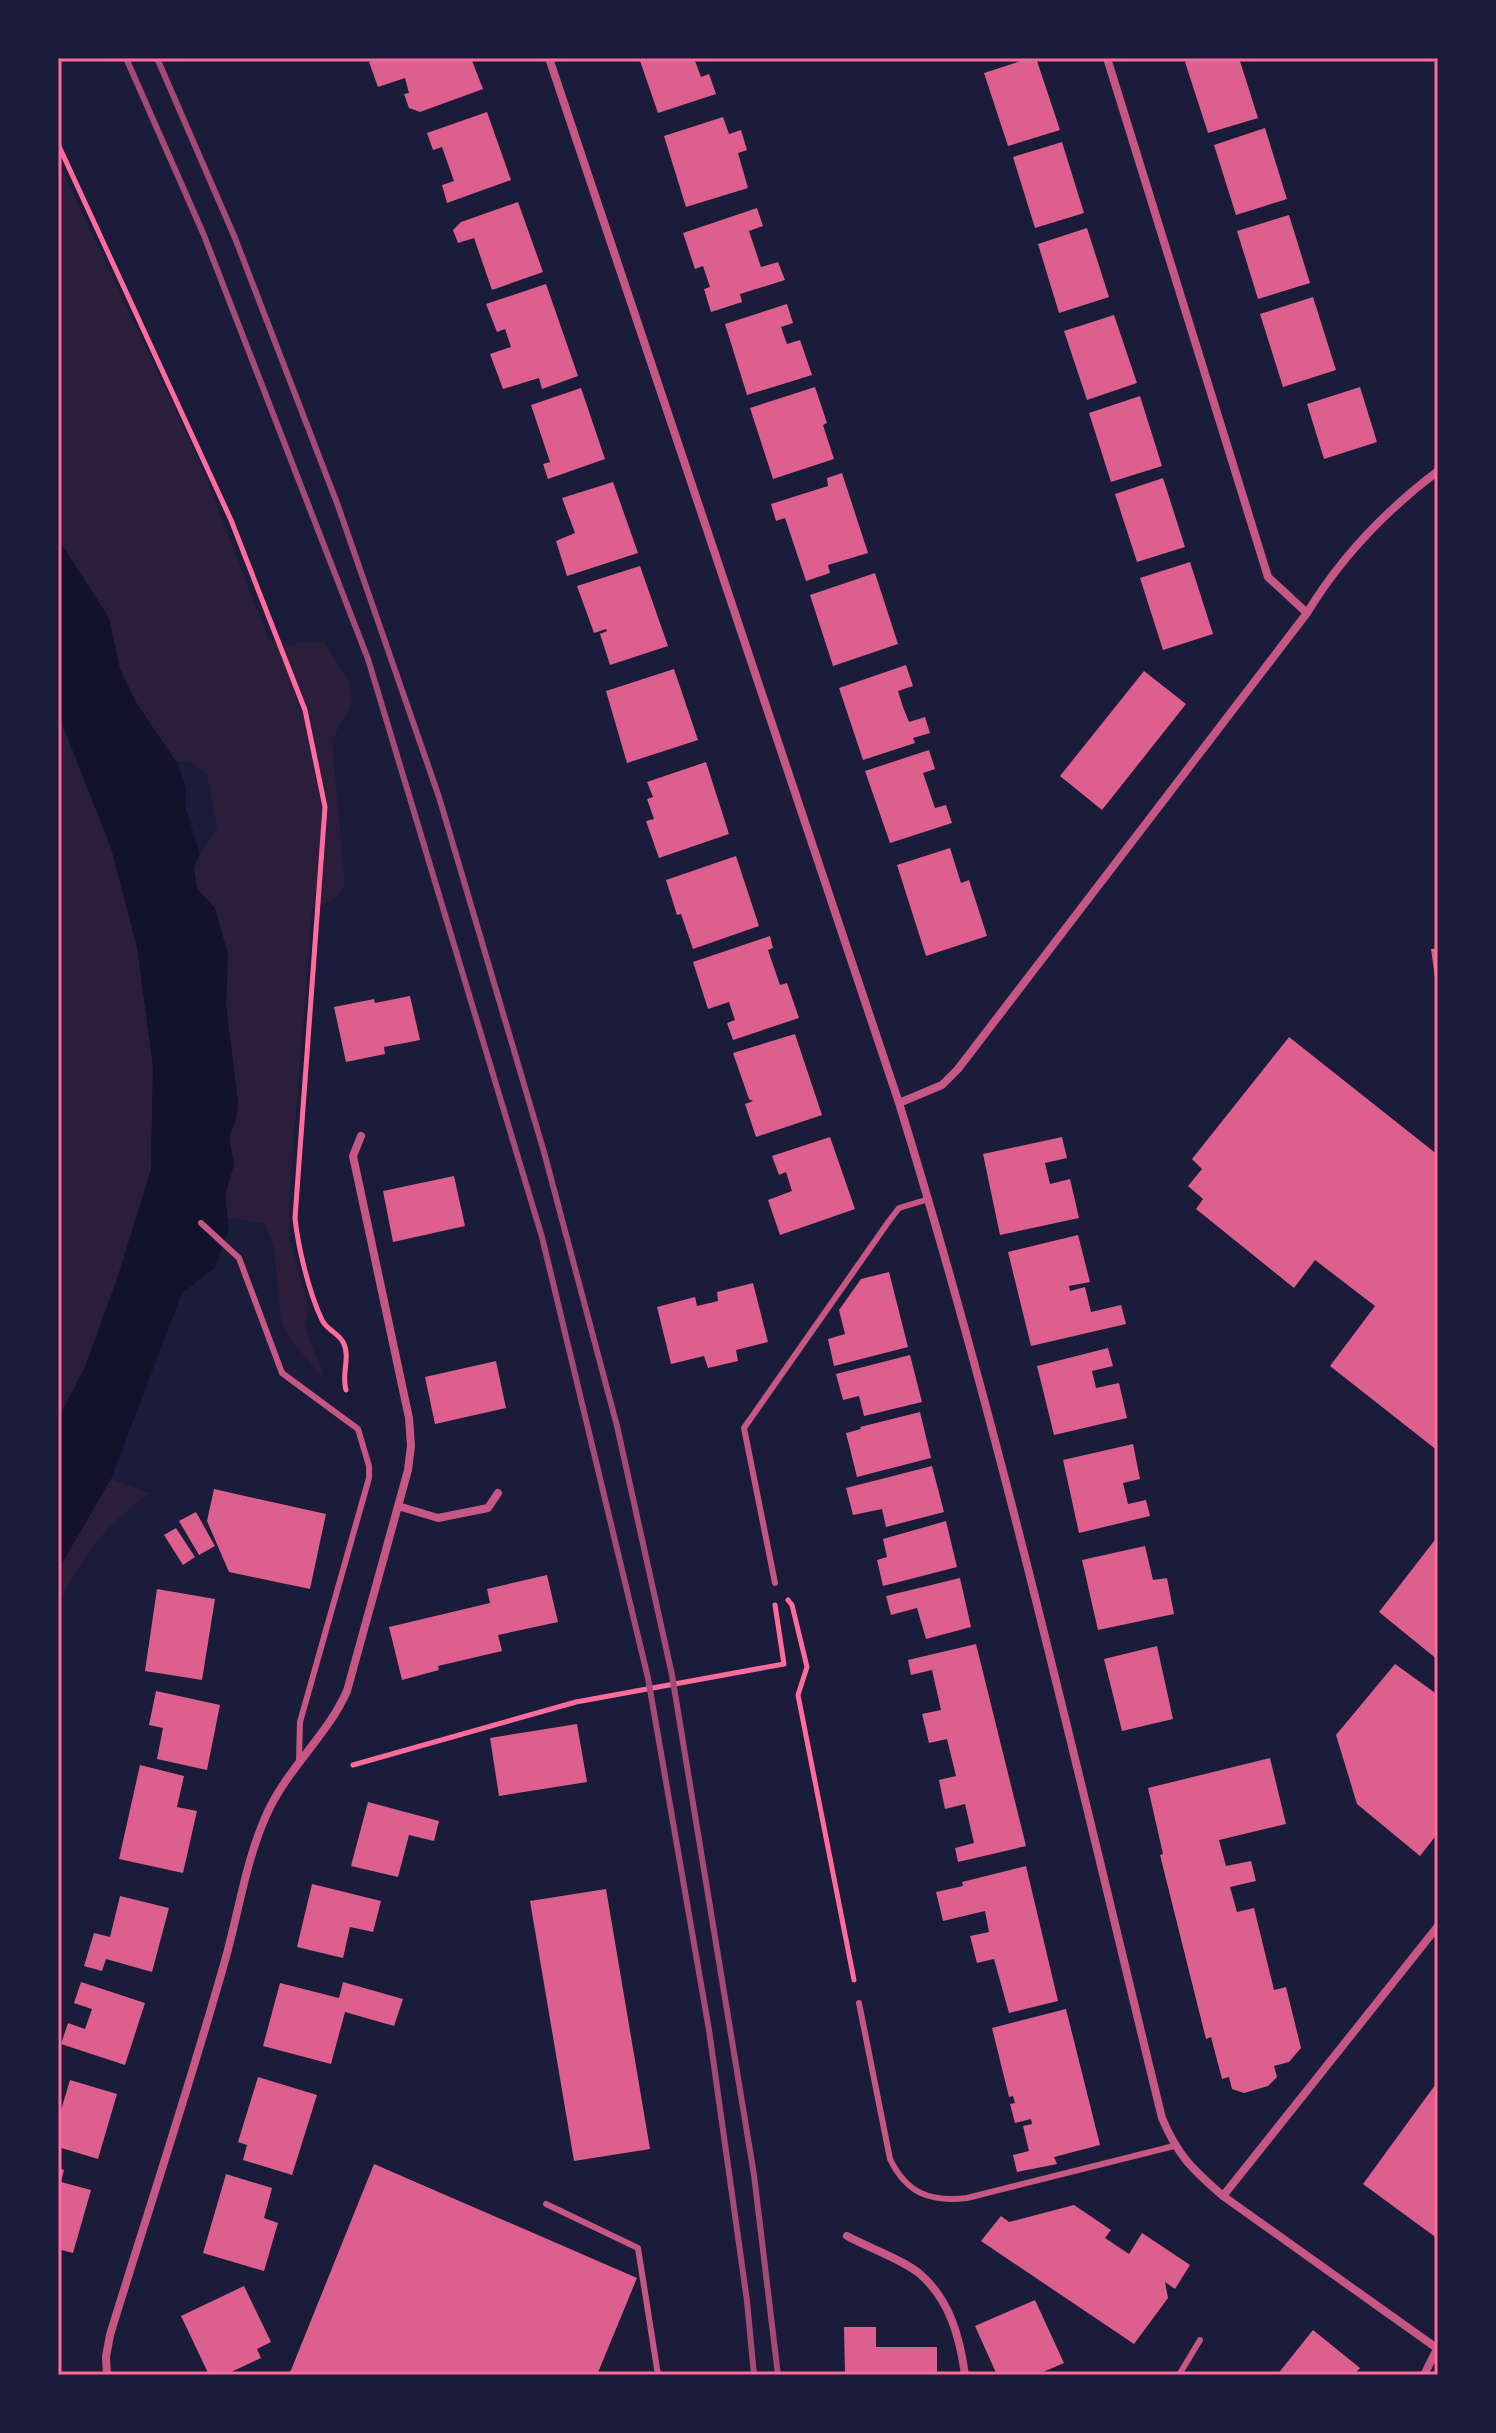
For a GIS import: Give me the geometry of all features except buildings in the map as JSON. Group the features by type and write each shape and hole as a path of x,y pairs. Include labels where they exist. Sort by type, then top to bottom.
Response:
{"street":[{"path":"549,58 929,1199 999,1460 1162,2118 1174,2146 1190,2167 1223,2196 1437,2349 1424,2375"},
{"path":"1107,58 1268,577 1307,613"},
{"path":"899,1103 942,1085 958,1069 1307,613 1329,577 1363,537 1438,471"},
{"path":"107,2375 110,2335 224,1964 254,1850 278,1789 338,1710 347,1691 398,1506 411,1446 409,1418 353,1156 361,1136"},
{"path":"398,1506 438,1518 488,1508 498,1493"},
{"path":"1223,2196 1438,1926"},
{"path":"847,2236 919,2273 939,2295 957,2329 965,2375"}],"lane":[{"path":"775,1583 744,1428 899,1208 929,1199"},
{"path":"201,1223 239,1258 282,1373 358,1429 369,1466 369,1478 300,1722 299,1760"},
{"path":"859,2003 890,2159 899,2179 925,2196 942,2200 967,2198 1174,2146"},
{"path":"546,2204 638,2248 658,2375"},
{"path":"1179,2375 1200,2340"}],"path":[{"path":"58,144 231,520 305,710 313,744 325,807 295,1218 297,1240 322,1322 342,1340 345,1349 347,1357 343,1379 358,1429"},
{"path":"775,1583 792,1605 807,1667 798,1695 859,2003"},
{"path":"353,1765 576,1702 784,1664 775,1615"}],"shaded area":[{"path":"58,161 199,460 269,640 289,646 302,642 324,642 349,681 352,703 332,740 345,885 334,899 312,909 290,1188 289,1237 309,1307 305,1327 326,1381 291,1341 281,1322 274,1247 264,1223 227,1218 225,1195 234,1164 229,1138 238,1102 226,1005 228,954 197,889 194,868 217,829 207,773 191,763 176,761 137,704 120,669 109,618 58,539"},
{"path":"58,539 109,618 120,669 137,704 179,766 186,789 185,806 200,854 194,868 197,889 215,908 228,954 226,1005 238,1102 229,1138 234,1164 225,1195 229,1228 215,1268 182,1293 111,1479 58,1570 58,1419 85,1367 151,1170 153,1066 137,947 111,848 58,713"},
{"path":"58,713 111,848 137,947 153,1066 151,1170 85,1367 58,1419"},
{"path":"111,1479 151,1493 120,1517 97,1542 58,1603 58,1570"}],"railway":[{"path":"126,58 203,233 368,659 542,1237 648,1678 709,2030 747,2301 754,2375"},
{"path":"157,58 235,238 337,503 439,797 544,1152 617,1426 672,1675 754,2175 778,2375"}]}
